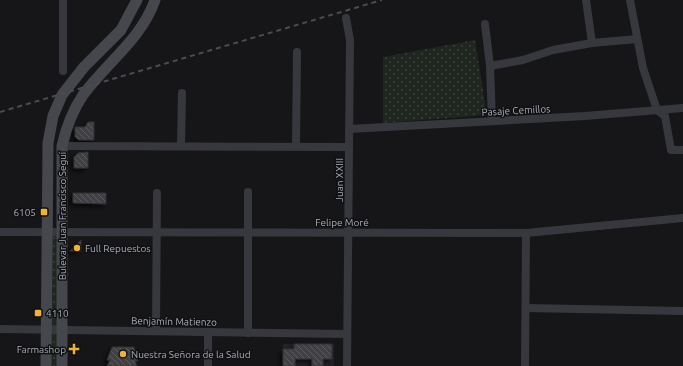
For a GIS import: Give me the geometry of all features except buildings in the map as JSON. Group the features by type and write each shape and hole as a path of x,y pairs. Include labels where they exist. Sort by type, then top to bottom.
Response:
{"main road":[{"name":"Bulevar Juan Francisco Seguí","path":"46,366 48,143 53,116 57,104 72,81 121,30 137,0"},
{"name":"Bulevar Juan Francisco Seguí","path":"62,366 62,146 70,119 84,94 132,42 147,19 155,0"}],"street":[{"path":"63,71 64,0"},
{"path":"586,0 592,43"},
{"path":"630,0 643,68 657,110 665,116 671,150 683,150"},
{"name":"Juan XXIII","path":"346,18 350,40 347,366"},
{"path":"485,24 490,66 492,121"},
{"path":"490,66 523,60 553,50 592,43 637,39"},
{"path":"296,146 298,52"},
{"path":"181,145 182,94"},
{"name":"Pasaje Cemillos","path":"349,129 683,108"},
{"path":"62,146 181,145 349,147"},
{"path":"248,192 248,333"},
{"path":"156,331 157,193"},
{"name":"Felipe Moré","path":"0,232 526,233 683,218"},
{"path":"525,366 526,233"},
{"path":"526,308 683,311"},
{"name":"Benjamín Matienzo","path":"0,329 348,334"},
{"path":"208,332 208,366"}],"shaded area":[{"path":"475,40 487,115 383,123 383,57"},
{"path":"47,232 61,232 62,366 46,366"},
{"path":"283,344 334,344 334,366 283,366"}],"railway":[{"path":"0,112 382,0"}],"place":[{"name":"6105","path":"44,212"},
{"name":"Full Repuestos","path":"77,248"},
{"name":"4110","path":"38,313"},
{"name":"Farmashop","path":"74,349"},
{"name":"Nuestra Señora de la Salud","path":"123,354"}]}
